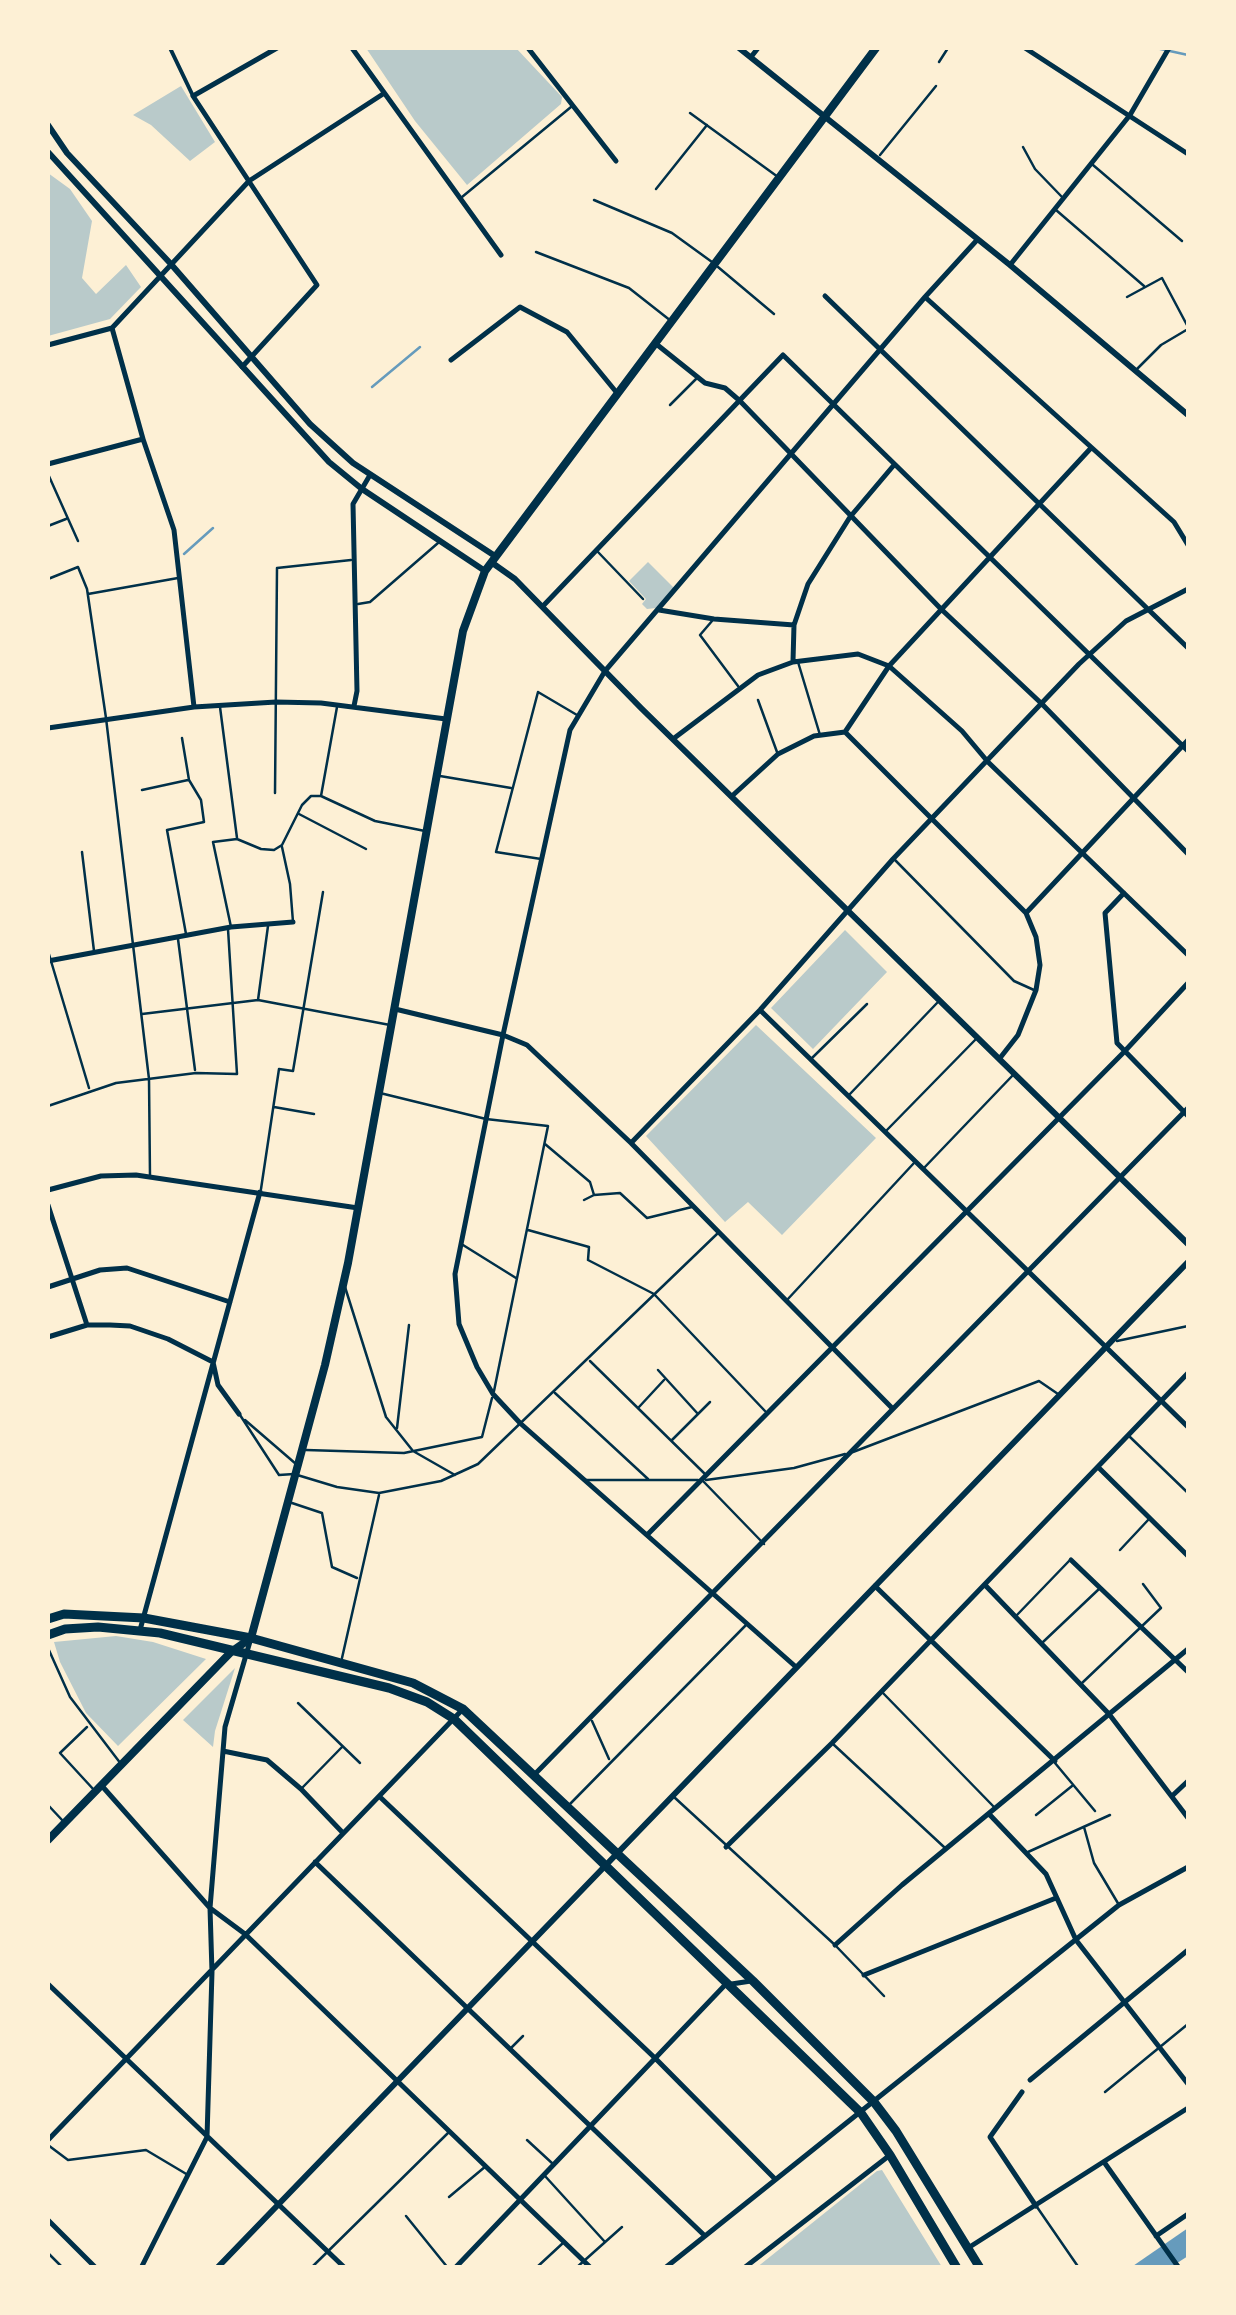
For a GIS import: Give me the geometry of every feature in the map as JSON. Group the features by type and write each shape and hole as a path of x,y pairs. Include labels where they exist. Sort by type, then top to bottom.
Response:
{"main road":[{"path":"48,1840 231,1652 251,1638 344,1281 463,630 484,571 876,48"},
{"path":"48,1619 64,1614 144,1618 251,1638 412,1683 462,1709 753,1981 874,2102 980,2268"},
{"path":"48,1635 66,1629 98,1627 140,1630 388,1688 428,1702 454,1720 860,2113 890,2155 957,2268"}],"street":[{"path":"170,48 193,96 316,285 242,367"},
{"path":"193,96 277,48"},
{"path":"352,48 502,255"},
{"path":"528,48 616,161"},
{"path":"738,48 1010,265 1188,415"},
{"path":"752,57 758,48"},
{"path":"1026,48 1188,154"},
{"path":"1010,265 1130,115 1169,48"},
{"path":"48,345 112,328 250,182 383,94"},
{"path":"48,124 67,153 310,424 370,474 516,579 1188,1244"},
{"path":"48,152 75,186"},
{"path":"48,160 160,274 328,462 484,571"},
{"path":"796,1667 520,1424 477,1367 459,1324 455,1274 570,730 605,671 977,240"},
{"path":"825,296 1188,648"},
{"path":"925,297 1174,522 1188,542"},
{"path":"451,360 520,307 567,332 617,393"},
{"path":"112,328 174,530 194,707"},
{"path":"655,343 705,382 724,388 740,401 940,609 1042,704 1188,854"},
{"path":"543,606 784,356 1187,745 1026,913"},
{"path":"48,464 143,439"},
{"path":"845,732 888,666 1091,448"},
{"path":"796,661 794,625 808,584 850,517 894,465"},
{"path":"354,707 357,691 352,504 370,474"},
{"path":"631,1143 760,1010 893,859 1091,654 1126,621 1188,590"},
{"path":"659,610 794,625"},
{"path":"673,738 758,674 796,661 858,654 888,666 962,732 988,762 1188,955"},
{"path":"48,728 194,707 276,702 338,705 446,719"},
{"path":"732,796 778,754 820,735 845,732"},
{"path":"845,732 1026,913 1038,951 1036,990 1018,1036 1000,1058"},
{"path":"535,1774 764,1544 846,1454 1120,1175 1187,1112 1117,1043 1105,912 1124,893"},
{"path":"49,961 230,927 293,922"},
{"path":"647,1535 1188,983"},
{"path":"395,1008 503,1034 527,1045 631,1143 892,1408"},
{"path":"760,1010 1188,1427"},
{"path":"48,1190 101,1176 150,1177 358,1208"},
{"path":"140,1630 260,1192"},
{"path":"48,1205 88,1326"},
{"path":"222,2266 603,1865 1188,1262"},
{"path":"48,1287 100,1270 127,1268 230,1302"},
{"path":"48,1337 88,1326 130,1326 168,1339 213,1362"},
{"path":"213,1362 218,1385 239,1414"},
{"path":"726,1847 882,1692 1188,1374"},
{"path":"1098,1468 1188,1556"},
{"path":"1070,1560 1188,1672"},
{"path":"985,1584 1109,1714 1188,1818"},
{"path":"876,1586 1054,1761"},
{"path":"140,2268 207,2136 210,1908 225,1727 251,1638"},
{"path":"835,1945 1188,1649"},
{"path":"48,2142 462,1709"},
{"path":"223,1752 267,1760 343,1834"},
{"path":"1172,1796 1188,1781"},
{"path":"98,1788 210,1908 245,1934 592,2268"},
{"path":"380,1797 775,2178"},
{"path":"989,1814 1046,1874 1076,1940 1188,2084"},
{"path":"315,1862 705,2236"},
{"path":"665,2268 1118,1905 1188,1867"},
{"path":"864,1975 1057,1897"},
{"path":"1030,2080 1188,1950"},
{"path":"452,2268 725,1984 753,1981"},
{"path":"48,1984 345,2268"},
{"path":"1022,2092 990,2137 1036,2206"},
{"path":"968,2248 1188,2108"},
{"path":"744,2268 890,2155"},
{"path":"1104,2162 1177,2265"},
{"path":"1156,2236 1188,2214"},
{"path":"48,2220 93,2267"}],"lane":[{"path":"939,62 948,48"},
{"path":"877,158 936,86"},
{"path":"460,200 573,106"},
{"path":"690,114 779,178"},
{"path":"656,189 708,124"},
{"path":"1023,147 1035,169 1064,198"},
{"path":"1092,164 1182,242"},
{"path":"594,200 672,233 774,314"},
{"path":"1055,209 1144,286"},
{"path":"536,252 629,288 672,321"},
{"path":"1127,297 1162,278 1188,328 1161,344 1136,370"},
{"path":"670,405 698,377"},
{"path":"48,474 78,542"},
{"path":"48,526 68,518"},
{"path":"355,605 370,602 439,542"},
{"path":"596,550 643,599"},
{"path":"275,792 277,568 353,560"},
{"path":"48,578 78,568 88,594 149,1079 150,1177"},
{"path":"88,594 179,577"},
{"path":"714,619 700,635 738,688"},
{"path":"796,661 820,735"},
{"path":"542,859 496,852 538,692 578,716"},
{"path":"758,700 778,754"},
{"path":"321,796 338,705"},
{"path":"220,706 237,839"},
{"path":"182,738 189,780 201,800 204,822 166,830 186,936"},
{"path":"436,775 512,789"},
{"path":"142,790 189,780"},
{"path":"48,1106 116,1082 196,1072 237,1074 230,927 213,842 237,839 274,850 282,846 311,796 321,796 375,821 426,832"},
{"path":"298,813 366,849"},
{"path":"282,846 293,922"},
{"path":"82,852 95,953"},
{"path":"893,859 1014,982 1036,990"},
{"path":"260,1192 278,1069 293,1071 323,892"},
{"path":"258,1000 268,924"},
{"path":"178,937 196,1072"},
{"path":"48,951 90,1091"},
{"path":"140,1014 258,1000 392,1026"},
{"path":"848,1096 940,1000"},
{"path":"811,1059 867,1004"},
{"path":"885,1132 978,1037"},
{"path":"923,1169 1016,1073"},
{"path":"301,1450 414,1451 482,1437 494,1394 548,1126 486,1120 379,1092"},
{"path":"273,1107 314,1114"},
{"path":"544,1143 590,1182 594,1196"},
{"path":"785,1302 915,1162"},
{"path":"584,1200 620,1193 647,1218 693,1206"},
{"path":"527,1230 589,1247 588,1260 654,1294 766,1413"},
{"path":"239,1414 296,1469 337,1487 380,1493 441,1481 478,1464 718,1232"},
{"path":"461,1244 517,1279"},
{"path":"344,1281 386,1417 414,1451 455,1475"},
{"path":"397,1431 409,1325"},
{"path":"1106,1345 1131,1336 1188,1326"},
{"path":"588,1360 671,1441 764,1544"},
{"path":"658,1370 698,1414"},
{"path":"637,1408 665,1379"},
{"path":"584,1480 704,1478 772,1472 846,1454 1038,1382 1058,1394"},
{"path":"554,1392 649,1480"},
{"path":"671,1441 710,1402"},
{"path":"239,1414 278,1475 296,1469"},
{"path":"1129,1436 1188,1493"},
{"path":"341,1662 380,1493"},
{"path":"287,1501 322,1514 332,1567 360,1579"},
{"path":"1120,1550 1150,1518"},
{"path":"1016,1616 1070,1560"},
{"path":"1081,1684 1160,1608 1143,1584"},
{"path":"1042,1643 1100,1588"},
{"path":"568,1806 747,1625"},
{"path":"48,1648 60,1678 89,1725 121,1764"},
{"path":"882,1692 996,1809"},
{"path":"298,1703 360,1763"},
{"path":"592,1720 610,1762"},
{"path":"89,1725 60,1753 98,1788"},
{"path":"832,1742 947,1850"},
{"path":"300,1789 343,1746"},
{"path":"1054,1761 1095,1811"},
{"path":"1036,1815 1074,1785"},
{"path":"673,1796 835,1945 884,1996"},
{"path":"48,1805 64,1822"},
{"path":"1026,1853 1110,1814"},
{"path":"1084,1825 1094,1863 1118,1905"},
{"path":"1105,2092 1188,2024"},
{"path":"510,2050 524,2036"},
{"path":"311,2268 450,2131"},
{"path":"527,2140 554,2165"},
{"path":"48,2142 68,2160 146,2150 188,2175"},
{"path":"449,2197 486,2166"},
{"path":"544,2175 605,2242"},
{"path":"1036,2206 1079,2268"},
{"path":"406,2216 452,2268"},
{"path":"576,2268 622,2227"},
{"path":"536,2268 564,2242"},
{"path":"48,2253 62,2268"}],"shaded area":[{"path":"366,48 516,48 562,97 561,104 467,185 415,121"},
{"path":"181,86 215,142 190,161 151,125 133,115"},
{"path":"48,173 70,189 92,221 82,278 96,294 126,265 141,287 110,319 48,336"},
{"path":"648,562 674,588 656,608 647,609 642,604 646,599 629,581"},
{"path":"845,930 887,972 813,1049 771,1008"},
{"path":"756,1025 876,1138 782,1235 748,1202 725,1222 646,1136"},
{"path":"116,1636 153,1642 206,1659 118,1746 86,1713 54,1642"},
{"path":"235,1668 215,1731 213,1747 183,1720"},
{"path":"882,2170 942,2267 756,2268 877,2171"}],"water":[{"path":"1188,2228 1188,2256 1171,2267 1130,2268"}],"waterway":[{"path":"1156,48 1188,55"},
{"path":"372,387 420,347"},
{"path":"184,554 213,528"}]}
